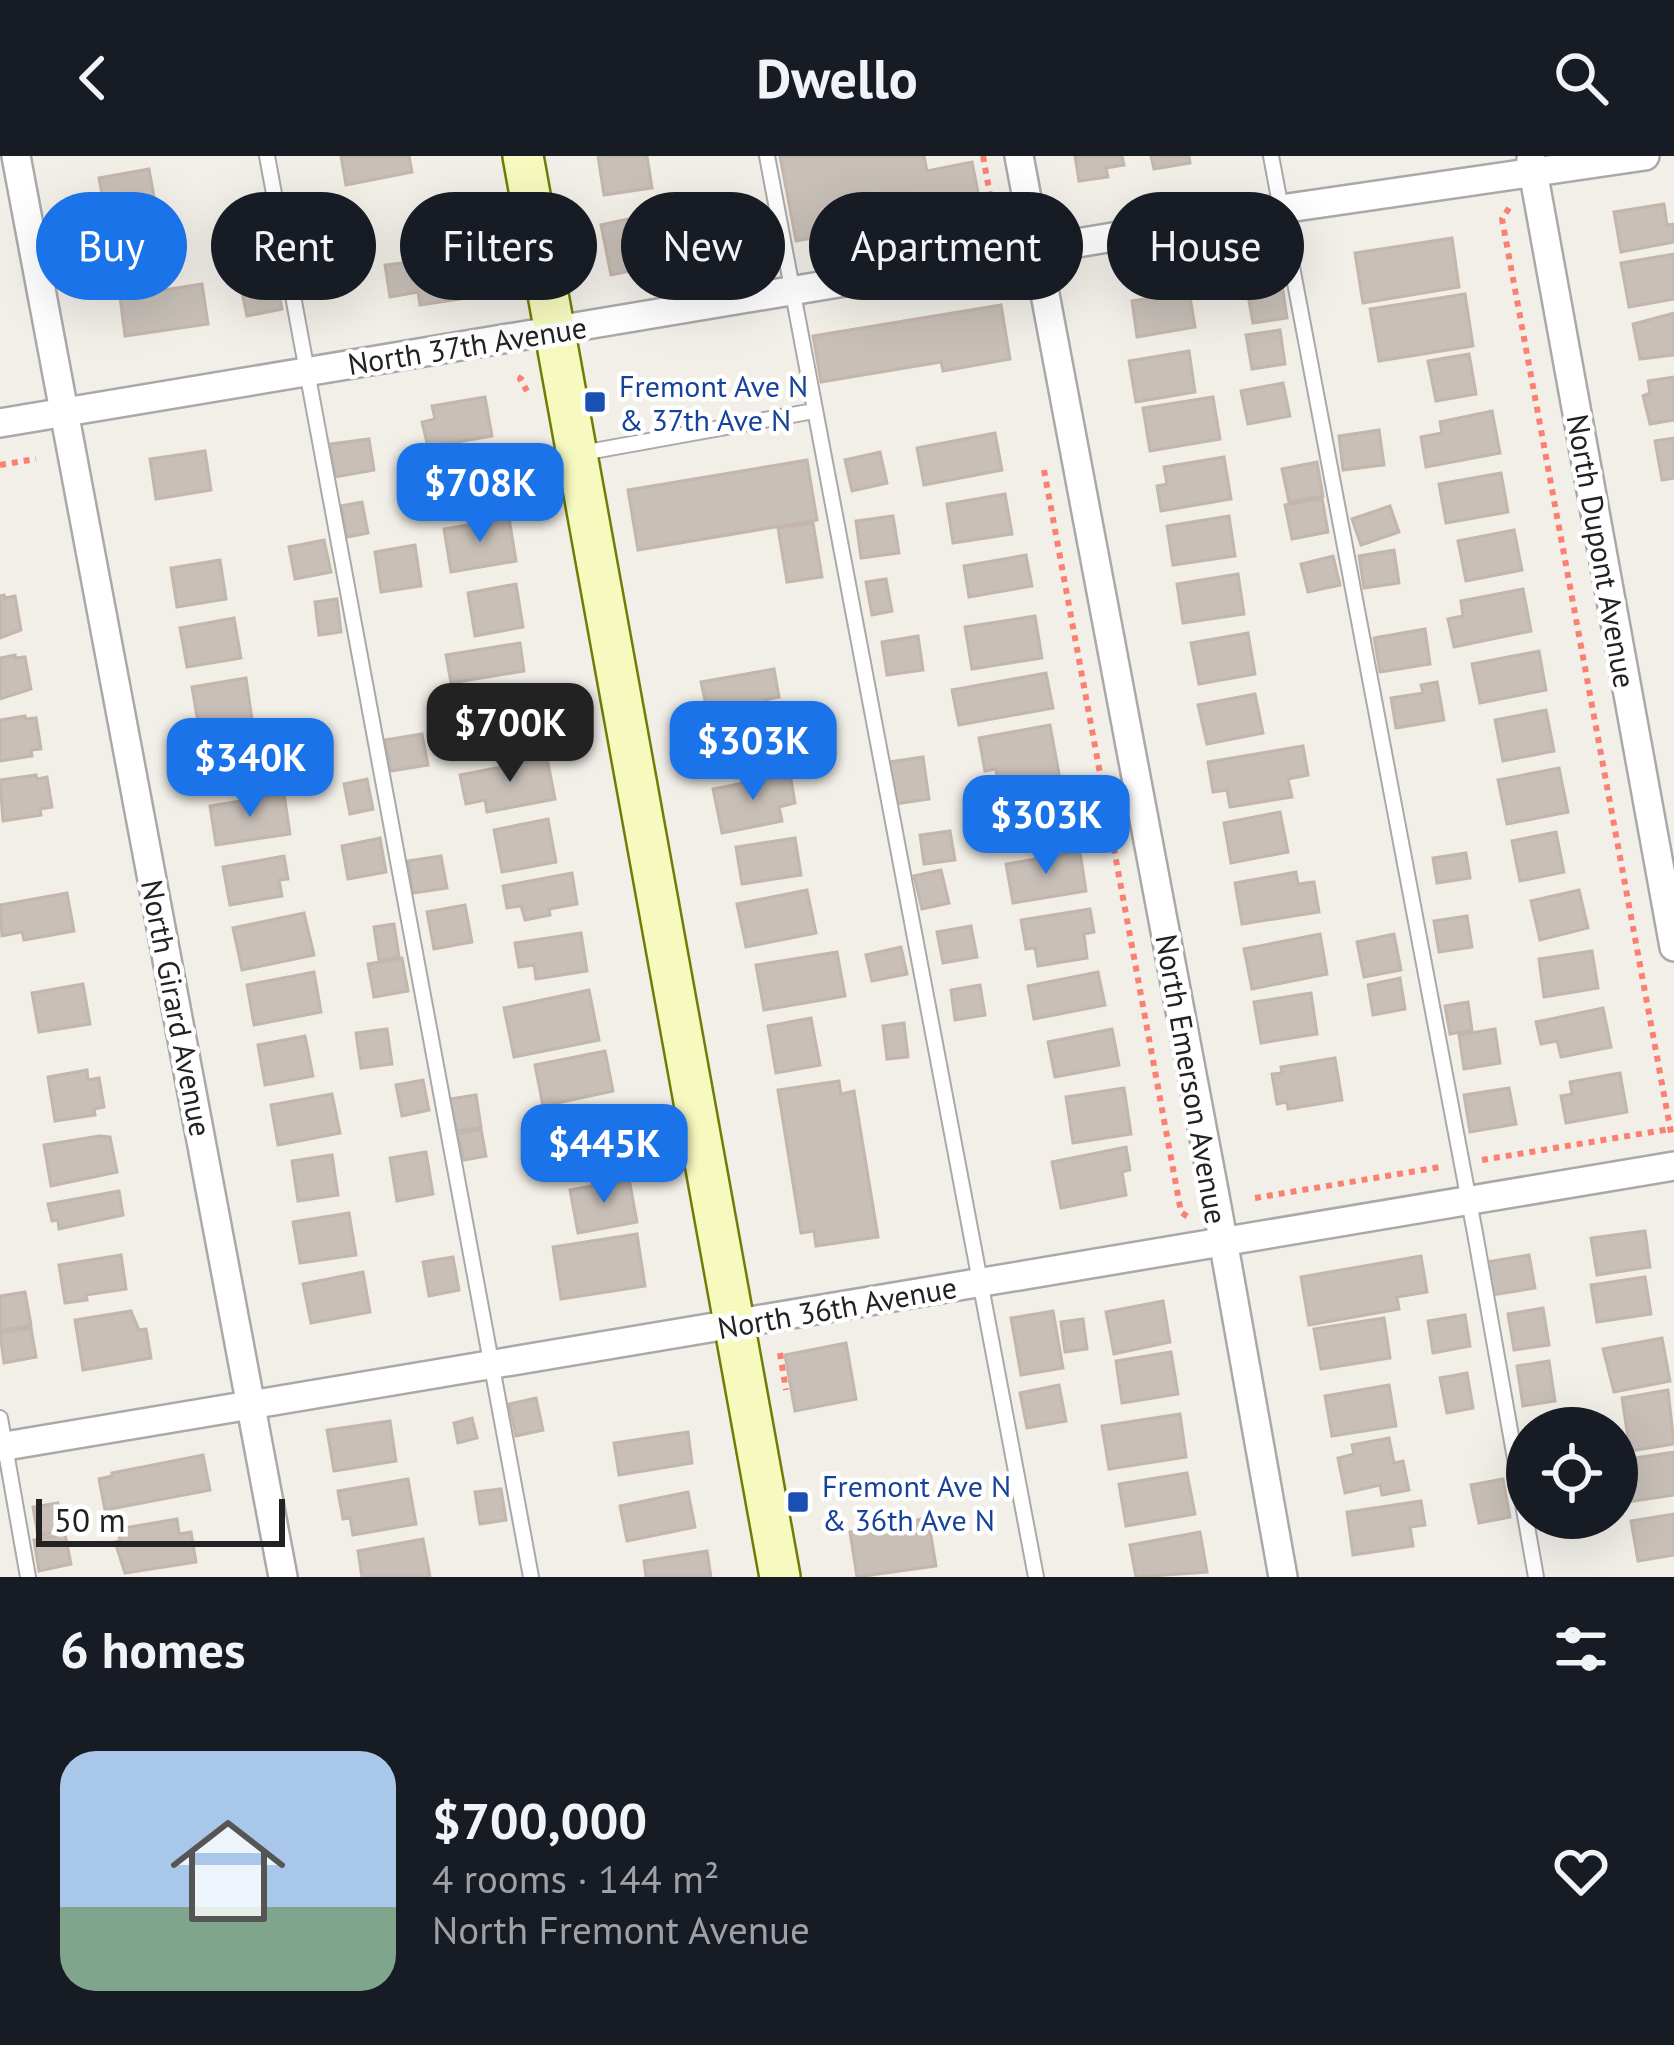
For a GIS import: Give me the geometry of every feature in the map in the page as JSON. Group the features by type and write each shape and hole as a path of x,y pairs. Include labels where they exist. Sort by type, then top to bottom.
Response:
{"street":[{"name":"North Girard Avenue","path":"16,156 283,1577"},
{"path":"523,156 780,1577"},
{"name":"North Emerson Avenue","path":"1019,156 1026,192"},
{"name":"North 37th Avenue","path":"1304,205 1532,165 1645,156"},
{"name":"North Dupont Avenue","path":"1532,165 1674,947"},
{"name":"North 37th Avenue","path":"0,423 809,288"},
{"name":"North Emerson Avenue","path":"1045,300 1283,1577"},
{"name":"North 36th Avenue","path":"3,1447 1468,1201 1673,1152"}],"lane":[{"path":"267,156 531,1577"},
{"path":"767,156 1036,1577"},
{"path":"1271,156 1278,192"},
{"path":"1298,300 1536,1577"},
{"path":"577,454 814,411"},
{"path":"0,1418 28,1577"}],"path":[{"path":"982,156 989,192"},
{"path":"1509,208 1502,219 1673,1152"},
{"path":"0,465 36,459"},
{"path":"1044,467 1180,1212 1189,1218"}],"building":[{"path":"341,156 409,156 412,172 346,185"},
{"path":"598,156 647,156 652,188 604,195"},
{"path":"780,156 924,156 927,171 972,162 978,192 809,192 809,239 796,241"},
{"path":"1075,156 1122,156 1124,165 1106,168 1108,177 1079,181"},
{"path":"1151,156 1189,156 1190,163 1154,169"},
{"path":"149,169 153,192 102,192 99,178"},
{"path":"1664,204 1667,225 1674,224 1674,242 1621,252 1614,212"},
{"path":"621,221 621,273 611,275 601,225"},
{"path":"1452,238 1459,287 1363,303 1355,253"},
{"path":"1674,254 1674,299 1629,307 1621,263"},
{"path":"400,263 400,295 390,297 385,265"},
{"path":"202,284 208,324 125,336 120,300 187,300 187,286"},
{"path":"1465,294 1473,346 1379,361 1370,309"},
{"path":"244,300 280,300 282,309 247,316"},
{"path":"1190,300 1195,327 1137,337 1132,301"},
{"path":"1249,300 1284,300 1287,318 1253,323"},
{"path":"1001,305 1010,359 943,371 941,362 821,382 813,336"},
{"path":"1674,313 1674,355 1640,359 1633,324"},
{"path":"1280,330 1285,364 1252,369 1246,335"},
{"path":"1189,351 1195,392 1136,402 1129,361"},
{"path":"1469,354 1476,394 1436,401 1428,361"},
{"path":"1674,377 1674,420 1650,424 1643,396 1650,393 1648,381"},
{"path":"1283,383 1290,416 1248,424 1241,391"},
{"path":"485,397 492,436 428,447 422,422 435,419 432,406"},
{"path":"1213,397 1220,439 1150,451 1143,408"},
{"path":"1492,411 1500,453 1426,467 1421,437 1442,433 1440,422"},
{"path":"1379,430 1384,465 1343,470 1339,436"},
{"path":"995,433 1002,470 924,485 917,448"},
{"path":"1674,438 1674,478 1662,480 1655,441"},
{"path":"369,439 374,470 335,477 330,444"},
{"path":"205,451 211,490 156,499 150,459"},
{"path":"880,452 887,483 852,491 845,460"},
{"path":"496,457 504,494 423,509 416,473"},
{"path":"1224,457 1231,499 1161,511 1157,486 1167,484 1164,467"},
{"path":"807,460 817,520 638,550 628,490"},
{"path":"1317,462 1323,496 1289,502 1282,469"},
{"path":"1501,473 1508,512 1446,523 1439,484"},
{"path":"1005,494 1012,534 953,543 947,504"},
{"path":"1322,498 1328,532 1292,539 1285,505"},
{"path":"362,502 368,533 347,537 341,506"},
{"path":"1390,506 1399,532 1361,545 1352,519"},
{"path":"893,516 899,553 861,558 856,521"},
{"path":"1229,516 1235,556 1173,565 1167,526"},
{"path":"509,518 516,561 451,572 444,529"},
{"path":"813,523 822,577 787,582 778,528"},
{"path":"1514,530 1522,570 1466,581 1458,541"},
{"path":"324,540 331,572 295,579 289,547"},
{"path":"415,545 421,586 381,592 375,552"},
{"path":"1394,550 1399,583 1364,588 1359,556"},
{"path":"1026,555 1032,586 969,597 964,566"},
{"path":"1333,556 1340,585 1308,592 1301,564"},
{"path":"220,560 226,599 177,607 171,568"},
{"path":"1238,574 1244,614 1183,623 1177,584"},
{"path":"886,579 892,611 872,615 866,582"},
{"path":"516,584 523,627 475,636 468,593"},
{"path":"1523,589 1531,631 1454,647 1448,619 1463,616 1461,601"},
{"path":"0,596 15,596 21,630 0,638"},
{"path":"337,599 341,632 319,635 315,602"},
{"path":"1035,616 1042,658 972,669 965,627"},
{"path":"234,618 241,658 187,667 180,628"},
{"path":"1425,629 1430,664 1380,672 1374,638"},
{"path":"1248,633 1255,674 1199,684 1191,643"},
{"path":"918,636 923,670 887,675 882,642"},
{"path":"520,643 524,671 451,683 446,655"},
{"path":"1539,651 1546,690 1480,703 1472,664"},
{"path":"25,657 31,689 0,699 0,658"},
{"path":"774,669 779,697 765,700 772,741 787,739 792,764 719,777 714,752 725,750 717,708 707,709 701,682"},
{"path":"1046,673 1053,708 959,725 952,690"},
{"path":"246,678 252,719 199,728 192,687"},
{"path":"1437,682 1444,720 1396,728 1391,698 1423,693 1421,685"},
{"path":"538,693 545,738 482,747 475,703"},
{"path":"1255,694 1263,733 1207,744 1198,705"},
{"path":"1546,710 1554,751 1503,761 1495,720"},
{"path":"36,718 41,749 31,750 32,756 0,761 0,720"},
{"path":"1050,725 1060,779 999,790 996,769 985,771 979,738"},
{"path":"422,734 428,765 391,771 385,740"},
{"path":"1303,746 1308,775 1288,779 1292,797 1230,807 1227,790 1213,792 1208,762"},
{"path":"923,757 929,799 895,804 889,762"},
{"path":"547,758 555,799 487,812 485,800 466,804 460,775"},
{"path":"1559,768 1568,812 1507,824 1498,780"},
{"path":"790,774 795,803 779,807 782,821 722,833 713,789"},
{"path":"36,775 37,779 47,777 52,807 40,809 41,815 3,821 0,780"},
{"path":"367,779 373,809 350,814 344,784"},
{"path":"1061,792 1068,832 995,844 988,804"},
{"path":"284,794 290,834 216,845 210,806"},
{"path":"1280,812 1288,852 1231,863 1224,823"},
{"path":"548,819 556,862 502,872 494,830"},
{"path":"950,831 955,860 924,864 920,835"},
{"path":"1556,832 1564,872 1520,881 1512,841"},
{"path":"380,838 386,872 348,879 342,846"},
{"path":"795,838 801,875 742,884 736,847"},
{"path":"1080,852 1086,891 1013,903 1006,864"},
{"path":"1466,853 1470,878 1437,883 1433,858"},
{"path":"284,856 288,879 279,880 282,896 230,905 223,867"},
{"path":"441,856 447,888 413,893 408,861"},
{"path":"941,870 949,903 922,909 914,876"},
{"path":"1296,872 1298,884 1314,882 1319,912 1242,924 1235,883"},
{"path":"572,873 577,904 525,920 521,906 507,908 503,886"},
{"path":"807,890 816,933 746,947 737,904"},
{"path":"1579,890 1588,928 1540,940 1531,901"},
{"path":"67,893 74,931 24,940 22,932 2,936 0,905"},
{"path":"465,905 472,942 434,949 427,912"},
{"path":"1090,909 1094,932 1084,934 1087,958 1038,966 1035,948 1026,949 1021,920"},
{"path":"304,913 314,955 242,970 233,928"},
{"path":"1467,916 1472,947 1439,952 1434,921"},
{"path":"394,924 399,957 379,960 374,927"},
{"path":"971,926 977,957 943,963 937,932"},
{"path":"581,933 587,971 536,979 534,965 519,967 515,943"},
{"path":"1320,934 1327,974 1252,989 1244,949"},
{"path":"1394,934 1401,970 1364,977 1357,942"},
{"path":"901,947 907,974 872,981 866,955"},
{"path":"1592,951 1598,988 1544,997 1539,959"},
{"path":"837,952 845,996 764,1010 756,965"},
{"path":"402,958 408,991 374,997 368,964"},
{"path":"314,972 321,1012 254,1025 247,985"},
{"path":"1098,972 1105,1005 1034,1019 1028,986"},
{"path":"1400,978 1405,1009 1373,1015 1368,985"},
{"path":"83,984 90,1024 39,1032 32,993"},
{"path":"980,985 985,1015 955,1020 951,990"},
{"path":"589,990 599,1040 514,1057 504,1008"},
{"path":"1311,993 1317,1034 1261,1043 1254,1002"},
{"path":"1468,1002 1472,1030 1450,1034 1445,1006"},
{"path":"1603,1008 1611,1047 1561,1057 1557,1041 1541,1044 1536,1022"},
{"path":"811,1018 820,1065 776,1073 768,1026"},
{"path":"904,1023 908,1057 887,1059 883,1026"},
{"path":"387,1029 392,1064 361,1068 356,1033"},
{"path":"1112,1029 1119,1065 1055,1077 1048,1042"},
{"path":"1495,1029 1500,1063 1464,1069 1459,1035"},
{"path":"305,1036 313,1076 265,1085 258,1045"},
{"path":"605,1051 613,1091 543,1106 535,1065"},
{"path":"1335,1058 1342,1100 1288,1109 1287,1102 1277,1104 1272,1074 1282,1073 1281,1067"},
{"path":"87,1070 88,1080 99,1078 104,1107 94,1109 95,1115 55,1121 48,1077"},
{"path":"1620,1073 1627,1112 1566,1123 1561,1096 1572,1094 1570,1082"},
{"path":"423,1080 429,1110 402,1116 396,1085"},
{"path":"839,1081 841,1094 854,1091 878,1237 816,1246 814,1231 801,1233 778,1090"},
{"path":"1124,1088 1131,1134 1073,1143 1066,1097"},
{"path":"1509,1088 1516,1124 1470,1132 1464,1095"},
{"path":"332,1094 340,1133 278,1145 271,1105"},
{"path":"476,1095 481,1127 456,1131 450,1099"},
{"path":"617,1112 620,1134 610,1136 613,1155 567,1163 560,1123"},
{"path":"481,1129 486,1156 464,1160 458,1134"},
{"path":"110,1137 117,1172 51,1186 44,1145"},
{"path":"1126,1147 1130,1170 1122,1172 1126,1195 1061,1208 1052,1162"},
{"path":"426,1152 433,1194 397,1201 390,1158"},
{"path":"332,1155 338,1195 298,1201 292,1161"},
{"path":"629,1179 637,1222 578,1233 570,1190"},
{"path":"119,1191 123,1215 59,1229 58,1220 52,1221 48,1204"},
{"path":"349,1213 356,1255 300,1263 293,1222"},
{"path":"1645,1231 1650,1267 1597,1275 1591,1238"},
{"path":"637,1234 645,1286 561,1299 553,1247"},
{"path":"121,1255 126,1289 65,1303 59,1265"},
{"path":"1529,1255 1535,1288 1492,1295 1487,1262"},
{"path":"1421,1256 1427,1292 1397,1297 1399,1309 1309,1325 1301,1277"},
{"path":"453,1257 459,1290 429,1296 423,1262"},
{"path":"363,1272 370,1312 311,1323 303,1284"},
{"path":"1645,1277 1651,1314 1597,1322 1591,1285"},
{"path":"25,1292 31,1325 0,1331 0,1296"},
{"path":"1163,1301 1170,1342 1114,1354 1106,1312"},
{"path":"1543,1308 1549,1345 1514,1350 1508,1314"},
{"path":"131,1311 139,1330 146,1329 151,1358 83,1370 75,1320"},
{"path":"1053,1311 1063,1368 1021,1375 1011,1318"},
{"path":"1465,1315 1470,1346 1433,1353 1428,1321"},
{"path":"1384,1318 1390,1358 1321,1369 1314,1329"},
{"path":"1083,1319 1087,1349 1065,1352 1061,1322"},
{"path":"31,1328 36,1357 4,1363 0,1333"},
{"path":"1662,1338 1670,1381 1614,1392 1603,1349"},
{"path":"846,1343 856,1399 795,1411 785,1355"},
{"path":"1171,1352 1178,1394 1122,1403 1116,1361"},
{"path":"1549,1361 1555,1401 1523,1406 1517,1366"},
{"path":"1467,1373 1473,1408 1447,1413 1440,1378"},
{"path":"1059,1385 1066,1421 1027,1428 1020,1393"},
{"path":"1389,1385 1396,1426 1332,1436 1325,1396"},
{"path":"1668,1390 1674,1444 1638,1450 1638,1407 1623,1407 1622,1398"},
{"path":"536,1398 543,1430 516,1436 509,1404"},
{"path":"1180,1414 1186,1457 1109,1469 1102,1426"},
{"path":"472,1418 477,1438 458,1443 454,1423"},
{"path":"390,1421 396,1461 334,1471 327,1430"},
{"path":"688,1432 692,1463 619,1475 614,1443"},
{"path":"1389,1438 1394,1463 1403,1461 1409,1490 1382,1495 1380,1485 1345,1493 1338,1458 1354,1454 1352,1445"},
{"path":"1674,1452 1674,1495 1638,1500 1638,1457"},
{"path":"203,1455 210,1490 105,1510 99,1479"},
{"path":"1187,1473 1195,1514 1126,1526 1119,1484"},
{"path":"408,1479 416,1524 353,1535 350,1518 343,1519 338,1491"},
{"path":"1503,1479 1506,1518 1479,1523 1471,1485"},
{"path":"501,1489 506,1520 480,1524 475,1492"},
{"path":"688,1492 695,1527 627,1541 620,1506"},
{"path":"1421,1501 1425,1525 1410,1527 1413,1546 1353,1555 1347,1512"},
{"path":"58,1503 63,1531 38,1536 33,1507"},
{"path":"1674,1514 1674,1555 1638,1561 1634,1539 1638,1539 1638,1520"},
{"path":"928,1518 936,1566 857,1577 850,1532"},
{"path":"177,1519 179,1534 191,1532 196,1562 125,1573 115,1542 120,1541 118,1529"},
{"path":"1200,1532 1207,1572 1136,1577 1130,1545"},
{"path":"65,1534 71,1564 39,1571 34,1540"},
{"path":"423,1539 430,1577 362,1577 358,1551"},
{"path":"707,1551 711,1577 646,1577 644,1561"}],"place":[{"name":"Fremont Ave N & 37th Ave N","path":"595,402"},
{"name":"Fremont Ave N & 36th Ave N","path":"798,1502"}]}
